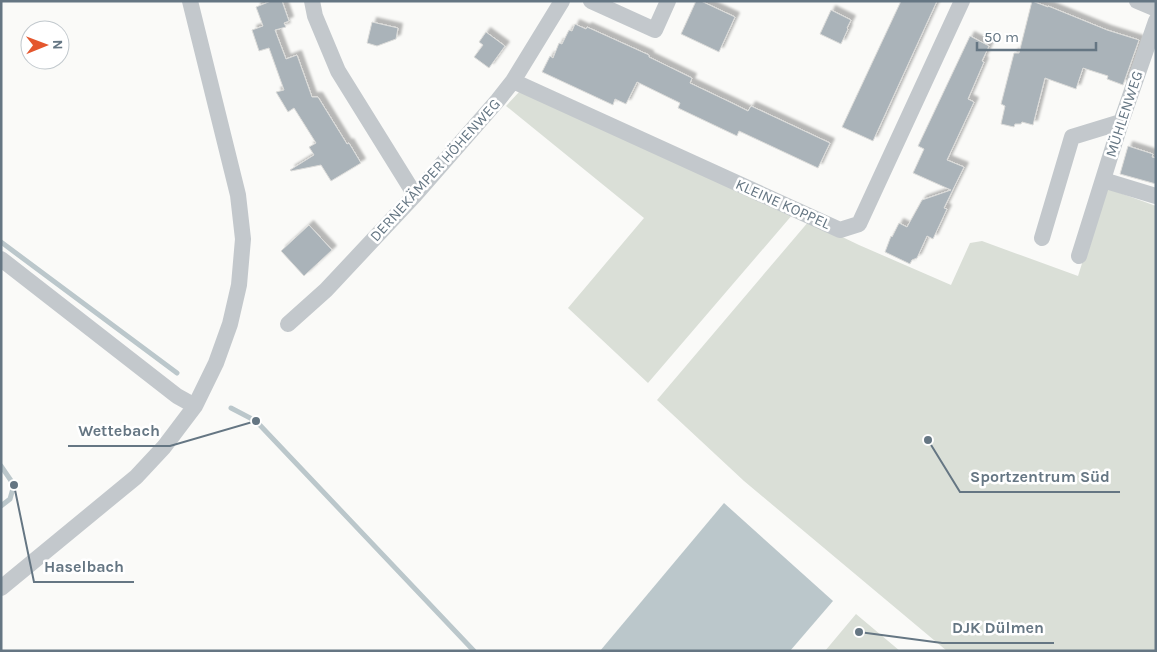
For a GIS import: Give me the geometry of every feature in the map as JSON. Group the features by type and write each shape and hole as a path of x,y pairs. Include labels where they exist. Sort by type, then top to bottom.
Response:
{"street":[{"path":"1,588 136,477 164,447 195,406 216,363 230,324 239,285 243,239 238,195 190,1"},
{"path":"312,1 315,16 338,72 415,195"},
{"name":"DERNEKÄMPER HÖHENWEG","path":"288,324 326,290 415,195 498,100 562,1"},
{"path":"591,1 655,30 668,1"},
{"name":"KLEINE KOPPEL","path":"512,81 840,230 859,224 962,1"},
{"path":"1137,1 1156,9"},
{"name":"MÜHLENWEG","path":"1079,256 1121,122 1156,20"},
{"path":"1042,238 1072,137 1121,122"},
{"path":"1103,180 1156,196"},
{"path":"1,259 177,396 195,406"}],"shaded area":[{"path":"520,91 793,214 648,383 568,308 644,218 506,106"},
{"path":"1106,188 1156,206 1156,651 947,651 744,481 657,400 809,221 951,285 970,243 982,241 1078,276"},
{"path":"724,503 833,601 790,651 600,651"},
{"path":"856,614 900,651 825,651"}],"building":[{"path":"271,1 282,1 289,21 284,23 286,27 275,30 286,59 297,55 312,97 318,97 361,163 331,181 321,165 290,170 314,155 309,147 316,143 294,108 288,112 276,92 284,90 269,48 259,51 252,30 263,26 256,7"},
{"path":"696,1 701,1 735,17 719,52 681,34"},
{"path":"901,1 937,1 873,141 842,127"},
{"path":"1032,1 1107,30 1139,40 1123,85 1107,79 1108,76 1083,68 1076,89 1045,78 1033,125 1022,122 1021,124 1015,124 1014,127 1001,124 1005,106 1001,104 1014,53 1019,53"},
{"path":"831,10 851,20 841,44 820,34"},
{"path":"372,22 398,28 396,39 377,46 367,43"},
{"path":"575,24 586,29 587,27 649,55 649,57 692,78 690,83 748,111 751,106 830,143 818,168 739,131 737,136 678,108 680,103 637,82 626,104 615,99 613,105 542,72 550,56 553,58 559,43 562,44 569,30 572,31"},
{"path":"486,32 505,46 489,68 474,57 483,45 479,42"},
{"path":"970,36 989,46 968,99 974,102 947,160 964,167 944,208 947,209 933,239 927,236 917,258 912,260 910,264 885,252 891,236 899,223 907,227 922,200 951,190 913,173 924,149 918,146"},
{"path":"1128,146 1153,154 1152,157 1156,158 1156,184 1120,174"},
{"path":"309,225 332,250 304,276 281,251"}],"waterway":[{"path":"1,242 177,373"},
{"path":"231,408 256,421 474,651"},
{"path":"1,466 14,485 10,499 1,506"}],"place":[{"name":"Wettebach","path":"256,421"},
{"name":"Sportzentrum Süd","path":"928,440"},
{"name":"Haselbach","path":"14,485"},
{"name":"DJK Dülmen","path":"859,632"}]}
